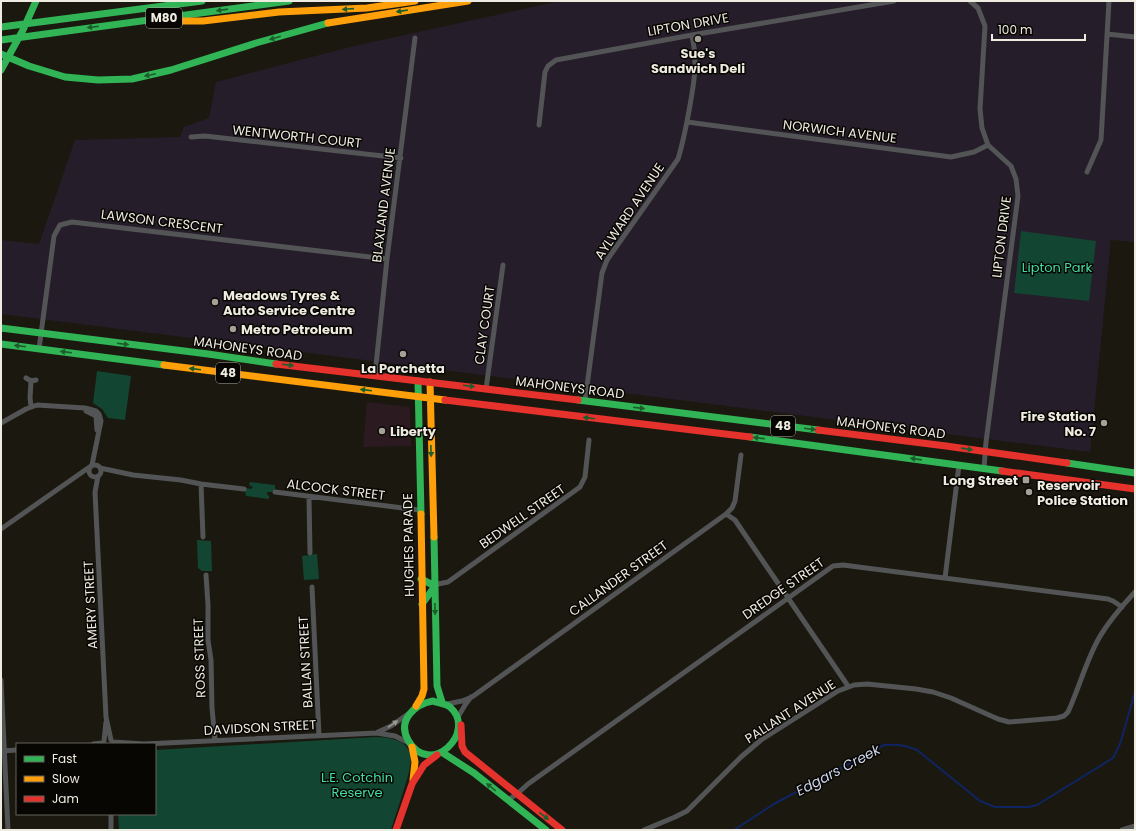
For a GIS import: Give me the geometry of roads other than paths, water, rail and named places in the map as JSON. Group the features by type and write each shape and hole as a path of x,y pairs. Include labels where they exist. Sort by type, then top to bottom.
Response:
{"main road":[{"path":"1,70 23,30 36,1"},
{"name":"M80","path":"1,27 202,1"},
{"name":"M80","path":"4,39 289,1"},
{"path":"138,21 203,21 279,12 367,8 415,1"},
{"path":"450,4 465,1"},
{"path":"1,54 29,66 64,77 116,80 171,70 256,43 324,24 468,1"},
{"name":"MAHONEYS ROAD","path":"1,328 208,354 249,361 375,375 985,451 1135,473"},
{"name":"MAHONEYS ROAD","path":"1,344 418,397 743,436 1135,489"},
{"name":"HUGHES PARADE","path":"416,706 424,689 419,510 418,381"},
{"name":"HUGHES PARADE","path":"430,382 437,686 445,703"},
{"path":"743,436 744,421"},
{"path":"419,510 433,510"},
{"path":"421,579 435,586 422,604"},
{"path":"412,784 415,762 406,736 405,729 408,714 416,706 428,701 445,703 452,708 462,726 462,745 465,752 562,830"},
{"path":"396,830 412,784 420,769 440,754 455,739 458,719"},
{"path":"410,744 423,753 440,754 474,773 546,830"}],"street":[{"name":"LIPTON DRIVE","path":"539,125 545,72 548,66 556,60 692,34 894,1"},
{"name":"LIPTON DRIVE","path":"970,1 978,8 985,26 980,109 982,128 988,145 1011,166 1016,179 1018,196 984,468"},
{"path":"1087,172 1101,140 1108,1"},
{"name":"AYLWARD AVENUE","path":"585,401 602,273 607,260 678,159 683,144 696,72 695,49 692,34"},
{"path":"1107,34 1135,37"},
{"name":"BLAXLAND AVENUE","path":"375,375 387,259 415,38"},
{"name":"NORWICH AVENUE","path":"687,122 951,157 974,152 988,145"},
{"name":"WENTWORTH COURT","path":"191,137 205,136 401,158"},
{"name":"LAWSON CRESCENT","path":"39,349 54,236 60,225 72,222 387,259"},
{"name":"CLAY COURT","path":"486,389 503,265"},
{"path":"31,380 31,406"},
{"path":"1,423 31,406 37,405 77,409 97,415 98,433 95,451 89,470 90,475"},
{"name":"BEDWELL STREET","path":"435,586 448,582 580,487 584,479 589,440"},
{"path":"95,451 99,467 99,475"},
{"name":"CALLANDER STREET","path":"458,719 465,705 472,697 726,514 732,508 735,501 741,455"},
{"path":"945,578 959,465"},
{"path":"1,529 91,466 117,473 244,489"},
{"path":"72,480 82,475 90,475 95,477 99,475 117,473"},
{"name":"AMERY STREET","path":"90,475 95,492 106,717 103,742"},
{"name":"AMERY STREET","path":"95,492 99,475"},
{"path":"201,484 203,537"},
{"name":"ALCOCK STREET","path":"275,492 419,510"},
{"path":"309,497 310,553"},
{"path":"726,514 735,520 848,686"},
{"name":"DREDGE STREET","path":"508,800 528,784 830,567 836,565 1108,599 1122,606"},
{"name":"ROSS STREET","path":"206,575 208,640 215,740"},
{"name":"BALLAN STREET","path":"312,587 319,735"},
{"name":"PALLANT AVENUE","path":"644,830 687,811 741,757 761,740 848,686 867,684 933,692 1009,722 1061,717 1068,712 1089,659 1100,637 1122,606 1135,592"},
{"path":"1,680 3,751 8,830"},
{"name":"CALLANDER STREET","path":"445,703 462,701 472,697"},
{"name":"DAVIDSON STREET","path":"377,733 391,726 408,714"},
{"name":"AMERY STREET","path":"106,717 113,742"},
{"name":"DAVIDSON STREET","path":"156,743 377,733 395,736 410,744"},
{"name":"DAVIDSON STREET","path":"103,742 107,739 113,742 128,743"},
{"path":"3,751 16,750"},
{"path":"110,815 111,830"},
{"path":"1122,830 1132,829"}],"waterway":[{"name":"Edgars Creek","path":"734,830 774,804 884,745 900,745 917,750 980,801 995,807 1029,807 1037,805 1113,758 1120,744 1135,692"}],"place":[{"name":"Sue's Sandwich Deli","path":"698,39"},
{"name":"Meadows Tyres & Auto Service Centre","path":"215,302"},
{"name":"Metro Petroleum","path":"233,329"},
{"name":"La Porchetta","path":"403,354"},
{"name":"Fire Station No. 7","path":"1104,423"},
{"name":"Liberty","path":"382,431"},
{"name":"Long Street","path":"1026,480"},
{"name":"Reservoir Police Station","path":"1029,492"}],"park label":[{"name":"Lipton Park","path":"1057,267"},
{"name":"L.E. Cotchin Reserve","path":"357,784"}]}
